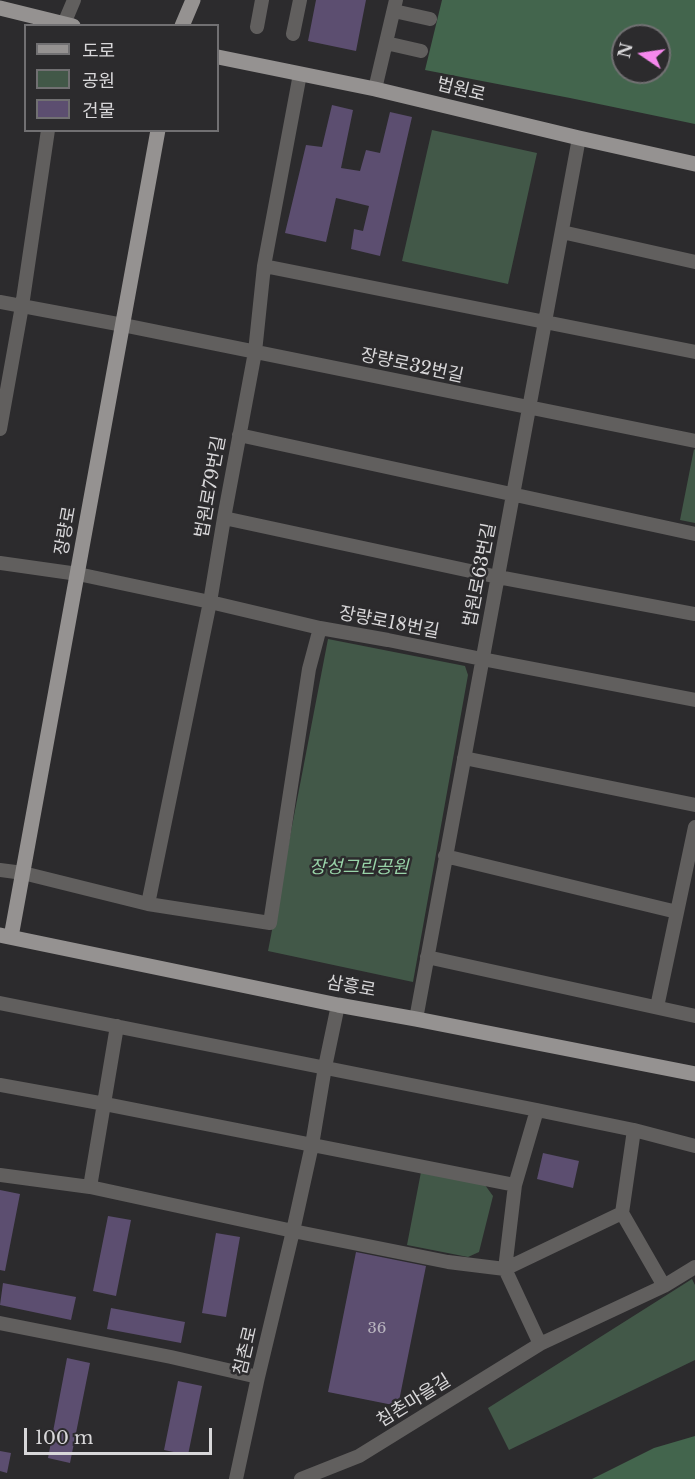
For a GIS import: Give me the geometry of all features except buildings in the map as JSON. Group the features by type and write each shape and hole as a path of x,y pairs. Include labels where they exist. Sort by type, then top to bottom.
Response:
{"main road":[{"path":"183,24 192,0"},
{"path":"0,8 63,24"},
{"name":"법원로","path":"219,57 375,89 695,164"},
{"name":"장량로","path":"6,936 23,873 158,132"},
{"name":"삼흥로","path":"6,936 338,1005 416,1018 695,1074"}],"street":[{"path":"67,24 74,0"},
{"path":"256,27 262,0"},
{"path":"293,34 300,0"},
{"path":"375,89 395,6 430,19"},
{"path":"386,44 421,51"},
{"name":"법원로79번길","path":"148,904 210,602 255,352 264,266 300,74"},
{"path":"0,429 22,306 48,132"},
{"name":"법원로63번길","path":"416,1018 579,138"},
{"path":"562,232 695,262"},
{"path":"264,266 695,352"},
{"name":"장량로32번길","path":"0,302 695,441"},
{"path":"239,435 695,534"},
{"path":"224,518 498,577 695,614"},
{"name":"장량로18번길","path":"0,563 78,574 320,628 695,700"},
{"path":"0,870 23,873 148,904 270,923 309,669 320,628"},
{"path":"464,758 695,805"},
{"path":"657,1007 695,827"},
{"path":"446,856 677,912"},
{"path":"427,957 695,1016"},
{"path":"0,1003 537,1110 634,1130 695,1146"},
{"name":"침촌로","path":"236,1479 312,1145 338,1005"},
{"path":"90,1187 117,1026"},
{"path":"0,1085 515,1185"},
{"path":"537,1110 515,1185 506,1269 540,1344"},
{"path":"634,1130 622,1213 664,1286"},
{"path":"0,1175 90,1187 448,1262 506,1269 622,1213"},
{"name":"침촌마을길","path":"304,1478 359,1455 540,1344 664,1286 695,1267"},
{"path":"0,1323 258,1377"}],"green space":[{"path":"442,0 695,0 695,124 425,70"},
{"path":"432,130 537,153 508,284 402,261"},
{"path":"695,450 695,523 680,520"},
{"name":"장성그린공원","path":"328,639 465,666 468,675 413,982 268,951"},
{"path":"421,1172 485,1185 493,1196 479,1252 468,1257 407,1245"},
{"path":"692,1279 695,1285 695,1360 509,1450 488,1408"},
{"path":"695,1436 695,1479 592,1479 654,1448"}]}
